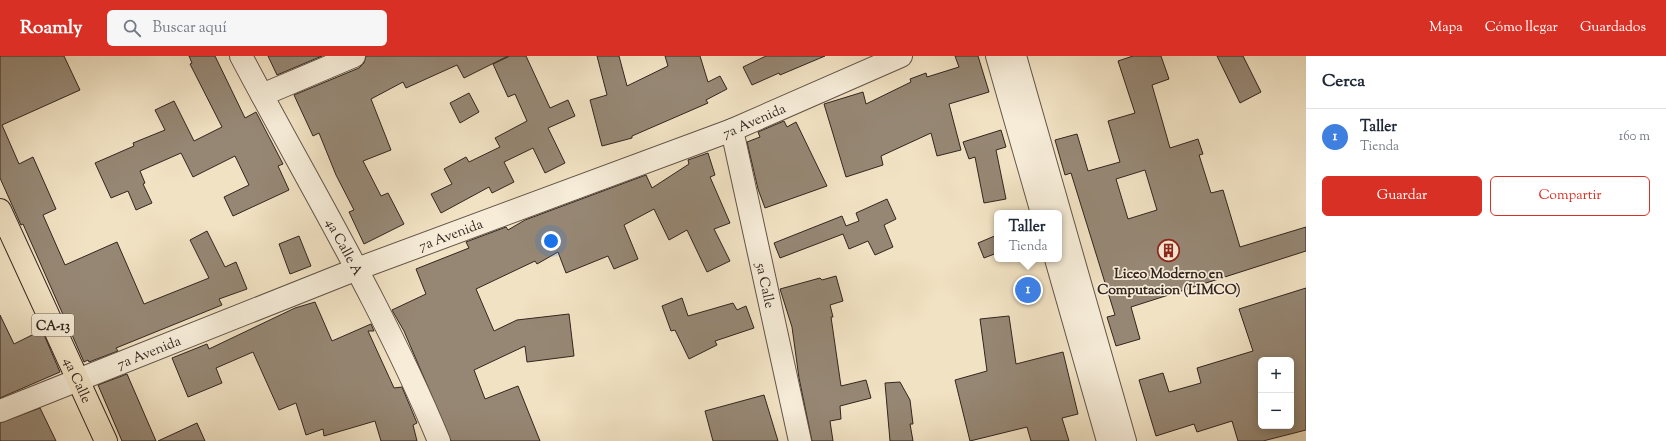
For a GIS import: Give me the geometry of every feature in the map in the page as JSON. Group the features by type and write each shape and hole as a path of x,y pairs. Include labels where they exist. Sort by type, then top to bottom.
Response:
{"main road":[{"name":"4a Calle","path":"0,210 79,379 106,441"}],"street":[{"name":"4a Calle A","path":"241,56 357,269 422,400 439,441"},
{"path":"262,95 354,56"},
{"name":"7a Avenida","path":"0,411 357,269 732,130 901,56"},
{"path":"997,56 1041,210"},
{"path":"1015,56 1059,210"},
{"name":"5a Calle","path":"732,130 800,441"},
{"path":"1062,219 1126,441"},
{"path":"1057,262 1108,441"}],"building":[{"path":"0,56 64,56 80,90 2,125 19,164 33,157 56,209 43,215 65,265 117,242 144,304 209,278 190,240 207,231 225,267 236,262 247,289 219,299 222,305 116,348 118,351 89,362 88,360 84,362 23,224 21,225 0,178"},
{"path":"189,56 215,56 245,118 256,112 283,164 278,166 289,190 233,216 224,197 249,185 235,156 193,177 181,153 140,171 145,183 143,184 152,203 136,210 128,191 111,198 95,163 134,146 133,143 165,130 155,110 174,101 194,141 222,127 190,64 192,63"},
{"path":"268,56 322,56 277,75"},
{"path":"366,56 508,56 464,78 457,65 406,88 403,82 371,99 391,150 363,161 381,196 388,193 404,224 364,244 349,212 354,210 336,175 319,133 313,136 294,95 359,68 364,63"},
{"path":"510,56 526,56 550,108 568,100 575,116 548,128 565,163 545,173 533,148 504,162 514,182 492,193 489,187 441,213 431,194 452,184 444,169 466,157 469,162 500,147 495,138 527,121 515,94 508,97 493,64"},
{"path":"597,56 619,56 627,86 668,66 665,56 700,56 708,82 720,76 727,89 706,100 708,103 632,136 632,138 602,146 590,100 607,95"},
{"path":"766,56 825,56 752,85 743,67"},
{"path":"955,56 978,56 989,92 949,104 961,150 937,156 931,133 881,156 883,165 846,177 824,104 863,92 866,104 911,82 910,79 926,73 927,77 959,67"},
{"path":"1133,56 1161,56 1169,79 1152,85 1170,148 1198,139 1203,154 1199,155 1211,193 1223,190 1240,247 1306,227 1306,251 1131,307 1140,339 1116,346 1107,317 1115,315 1071,173 1065,175 1055,140 1077,134 1088,171 1120,162 1108,121 1135,113 1118,61","holes":["1145,170 1157,210 1128,219 1116,179"]},
{"path":"1217,56 1243,56 1261,92 1240,103"},
{"path":"469,93 479,112 460,123 450,103"},
{"path":"784,121 787,127 796,122 827,186 765,208 758,189 747,142 760,137 758,132"},
{"path":"1001,130 1006,147 996,150 1006,199 984,203 975,157 969,159 963,142"},
{"path":"708,153 715,175 710,177 730,223 714,229 730,261 707,272 687,230 669,240 654,209 624,225 638,259 614,269 608,256 566,273 558,252 537,264 535,261 476,289 494,331 517,320 569,314 574,356 527,362 525,346 474,370 485,399 518,386 540,441 451,441 404,331 392,310 426,294 416,269 469,248 466,242 506,227 508,230 525,220 646,175 652,188 689,164 688,160"},
{"path":"887,199 896,219 884,225 893,247 875,255 868,241 849,249 843,234 780,258 774,243 842,216 846,226 859,221 856,213"},
{"path":"299,236 311,266 290,274 279,244"},
{"path":"994,236 994,254 984,258 978,243"},
{"path":"836,276 843,301 830,305 833,317 831,317 841,386 866,380 871,398 840,406 841,419 830,421 833,441 812,441 799,378 792,327 780,289 820,278 822,280"},
{"path":"1306,288 1306,430 1263,441 1238,441 1232,421 1197,432 1194,424 1156,436 1139,380 1163,373 1169,392 1201,383 1197,368 1253,351 1239,309"},
{"path":"682,298 688,316 733,303 737,310 746,306 754,328 715,341 717,345 689,359 675,330 671,331 662,306"},
{"path":"315,302 332,341 371,324 374,331 368,331 394,388 402,387 417,423 413,425 417,441 381,441 375,421 324,436 323,429 306,435 296,403 279,410 253,352 216,368 222,383 188,397 172,358 207,344 209,349 295,308"},
{"path":"0,315 14,344 42,330 60,372 0,398"},
{"path":"1009,316 1016,364 1063,352 1078,414 1062,418 1069,441 1031,441 1027,427 970,441 955,380 987,371 980,319"},
{"path":"127,374 156,441 122,441 98,385"},
{"path":"900,382 910,400 913,424 910,424 913,441 890,441 885,383"},
{"path":"764,395 778,441 713,441 705,411"},
{"path":"40,408 56,441 0,441 0,423"},
{"path":"197,423 205,441 158,441"}],"place":[{"name":"Liceo Moderno en Computacion (LIMCO)","path":"1169,251"},
{"name":"Taller","path":"1028,290"}]}
